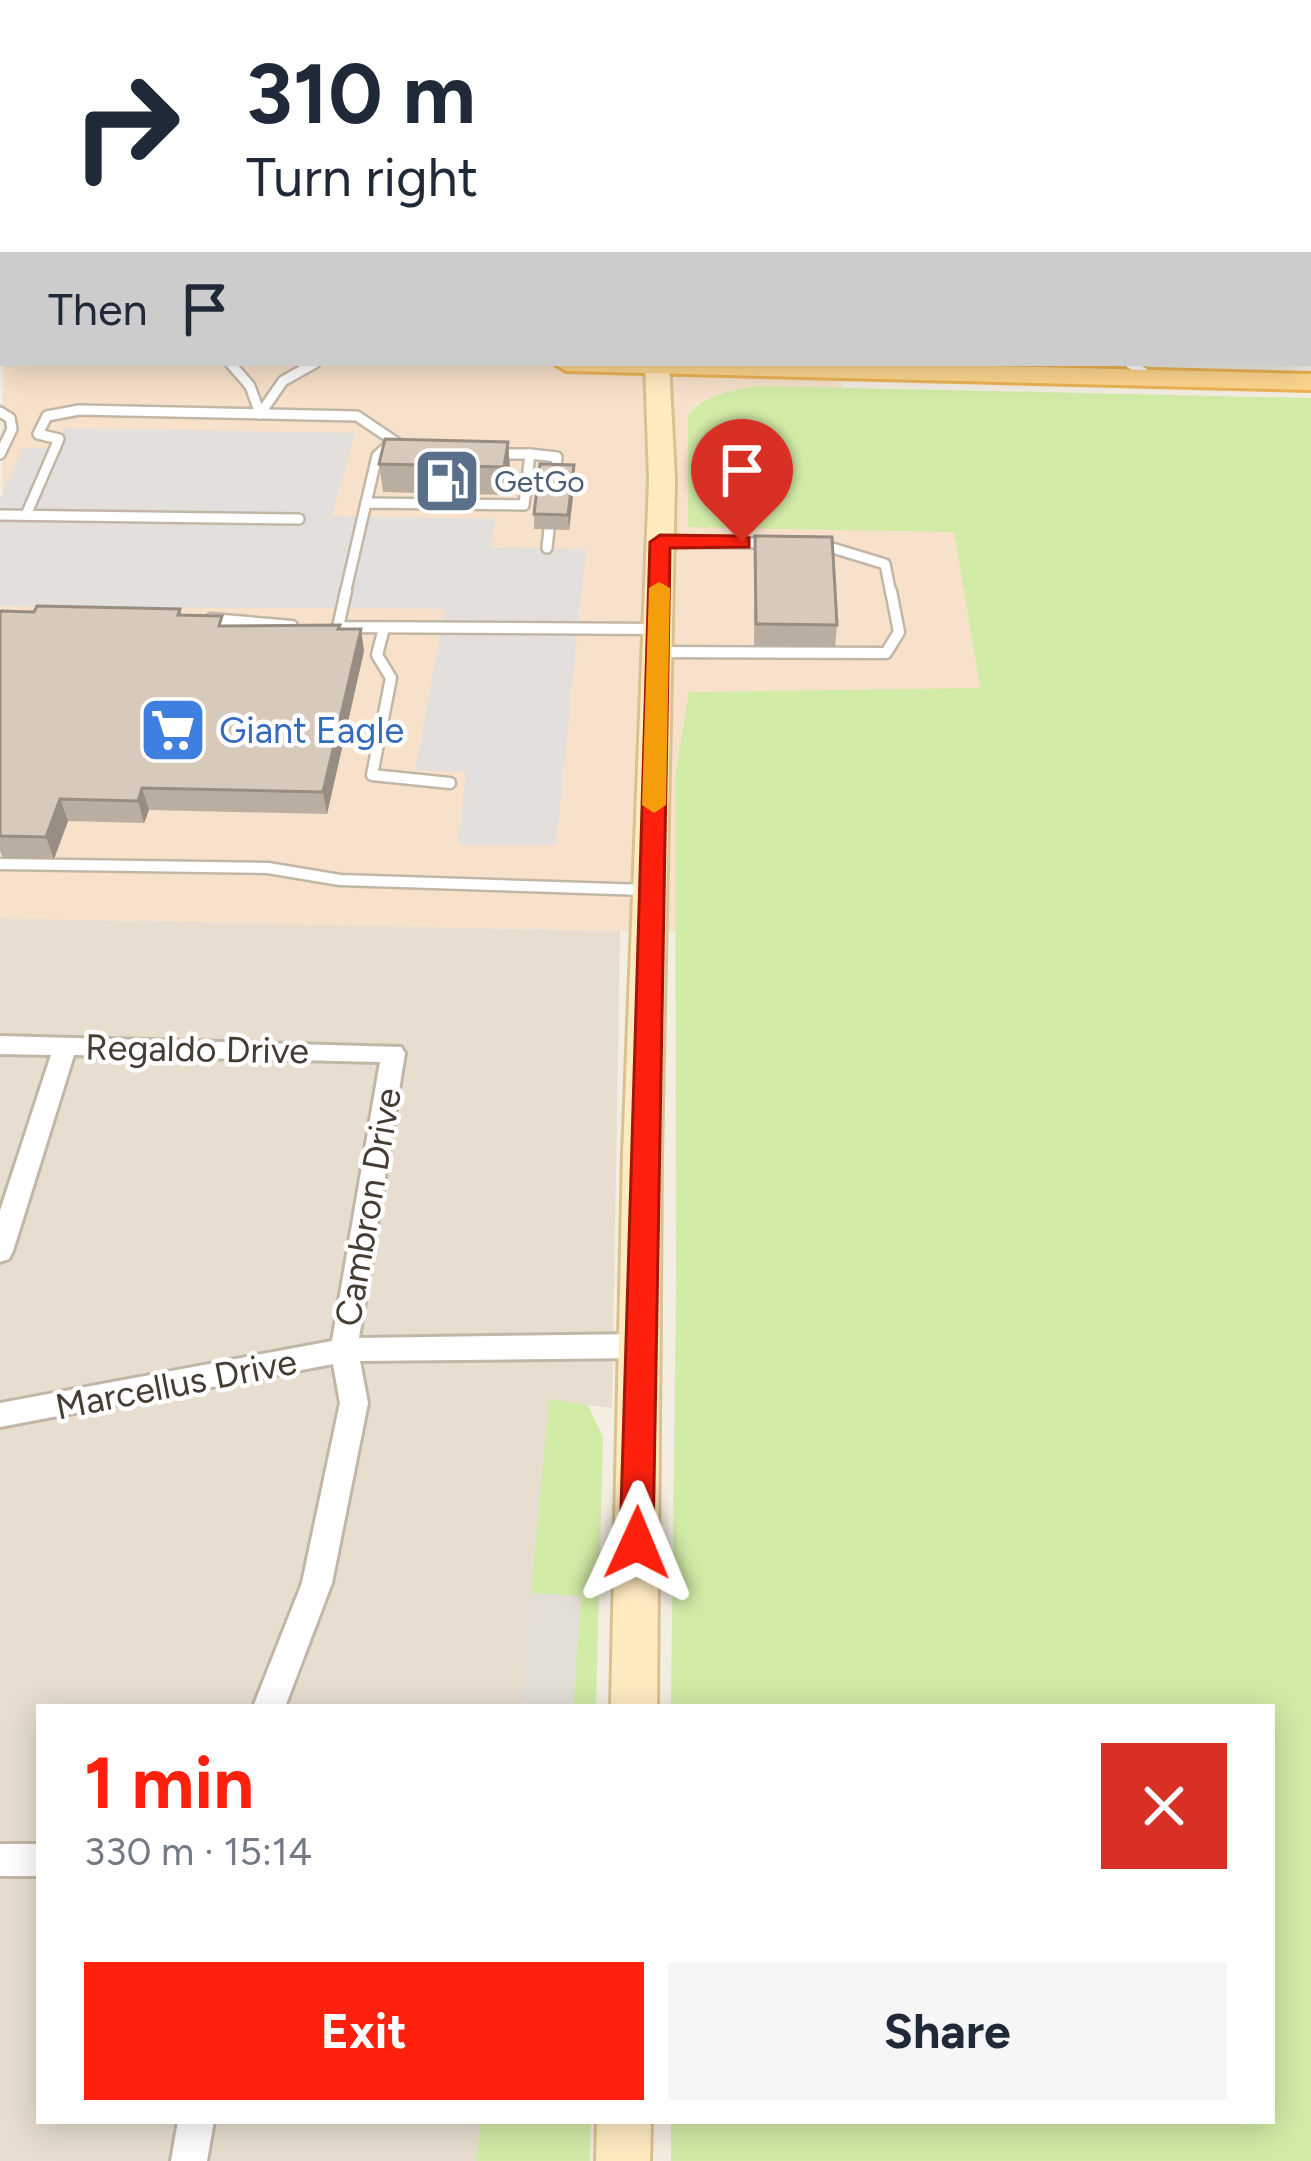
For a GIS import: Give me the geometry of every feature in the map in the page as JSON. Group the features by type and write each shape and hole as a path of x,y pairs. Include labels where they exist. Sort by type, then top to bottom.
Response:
{"main road":[{"path":"634,1704 660,542 657,366"},
{"path":"806,366 1084,370 1155,379 1311,382"},
{"path":"623,2161 624,2124"}],"street":[{"name":"Regaldo Drive","path":"0,1046 393,1053"},
{"path":"0,1251 65,1047"},
{"name":"Cambron Drive","path":"270,1704 317,1583 354,1403 344,1350 393,1053"},
{"name":"Marcellus Drive","path":"0,1415 344,1350 639,1346"},
{"path":"0,1860 36,1860"},
{"path":"189,2161 195,2124"}],"lane":[{"path":"233,366 250,386 260,414"},
{"path":"260,414 283,382 310,366"},
{"path":"1134,366 1155,379"},
{"path":"26,515 72,411"},
{"path":"59,439 38,434 47,416 72,411 357,416 411,453"},
{"path":"0,412 10,418 13,429 0,454"},
{"path":"338,627 377,456 393,441"},
{"path":"482,454 557,457 555,479"},
{"path":"366,503 524,505 530,454"},
{"path":"0,515 299,519"},
{"path":"547,548 549,529"},
{"path":"660,542 777,543"},
{"path":"193,619 886,653 899,632 885,564 824,543 801,543"},
{"path":"383,628 377,655 391,678 372,776 450,783"},
{"path":"0,864 268,868 340,880 651,890"}],"shaded area":[{"path":"3,366 841,366 842,389 757,386 725,392 697,404 688,415 954,532 980,689 689,692 675,776 677,932 0,918"},
{"path":"64,428 355,433 332,516 495,519 491,547 586,549 556,845 458,845 466,772 415,770 445,609 0,606 0,499 23,448 55,448"},
{"path":"0,918 620,931 612,1408 549,1400 521,1704 36,1704 36,2124 480,2124 476,2161 0,2161"},
{"path":"531,1593 581,1595 573,1704 521,1704"}],"green space":[{"path":"757,386 1311,398 1311,2161 671,2161 671,2124 1275,2124 1275,1704 671,1704 675,776 689,692 980,688 954,532 688,527 688,415 710,398"},
{"path":"549,1399 588,1405 603,1437 596,1704 573,1704 581,1596 531,1593"},
{"path":"480,2124 591,2124 590,2161 476,2161"}],"building":[{"path":"385,439 508,442 504,467 379,464"},
{"path":"540,464 574,465 568,515 534,514"},
{"path":"755,536 832,537 837,625 756,624"},
{"name":"Giant Eagle","path":"37,606 180,609 178,615 222,616 219,626 361,629 323,792 142,788 138,801 60,799 46,837 0,836 0,611 34,612"}],"slow traffic":[{"path":"654,805 659,588"}],"place":[{"name":"GetGo","path":"447,481"},
{"name":"Giant Eagle","path":"173,730"}],"route":[{"path":"637,1543 642,1155 660,542 742,542"}]}
